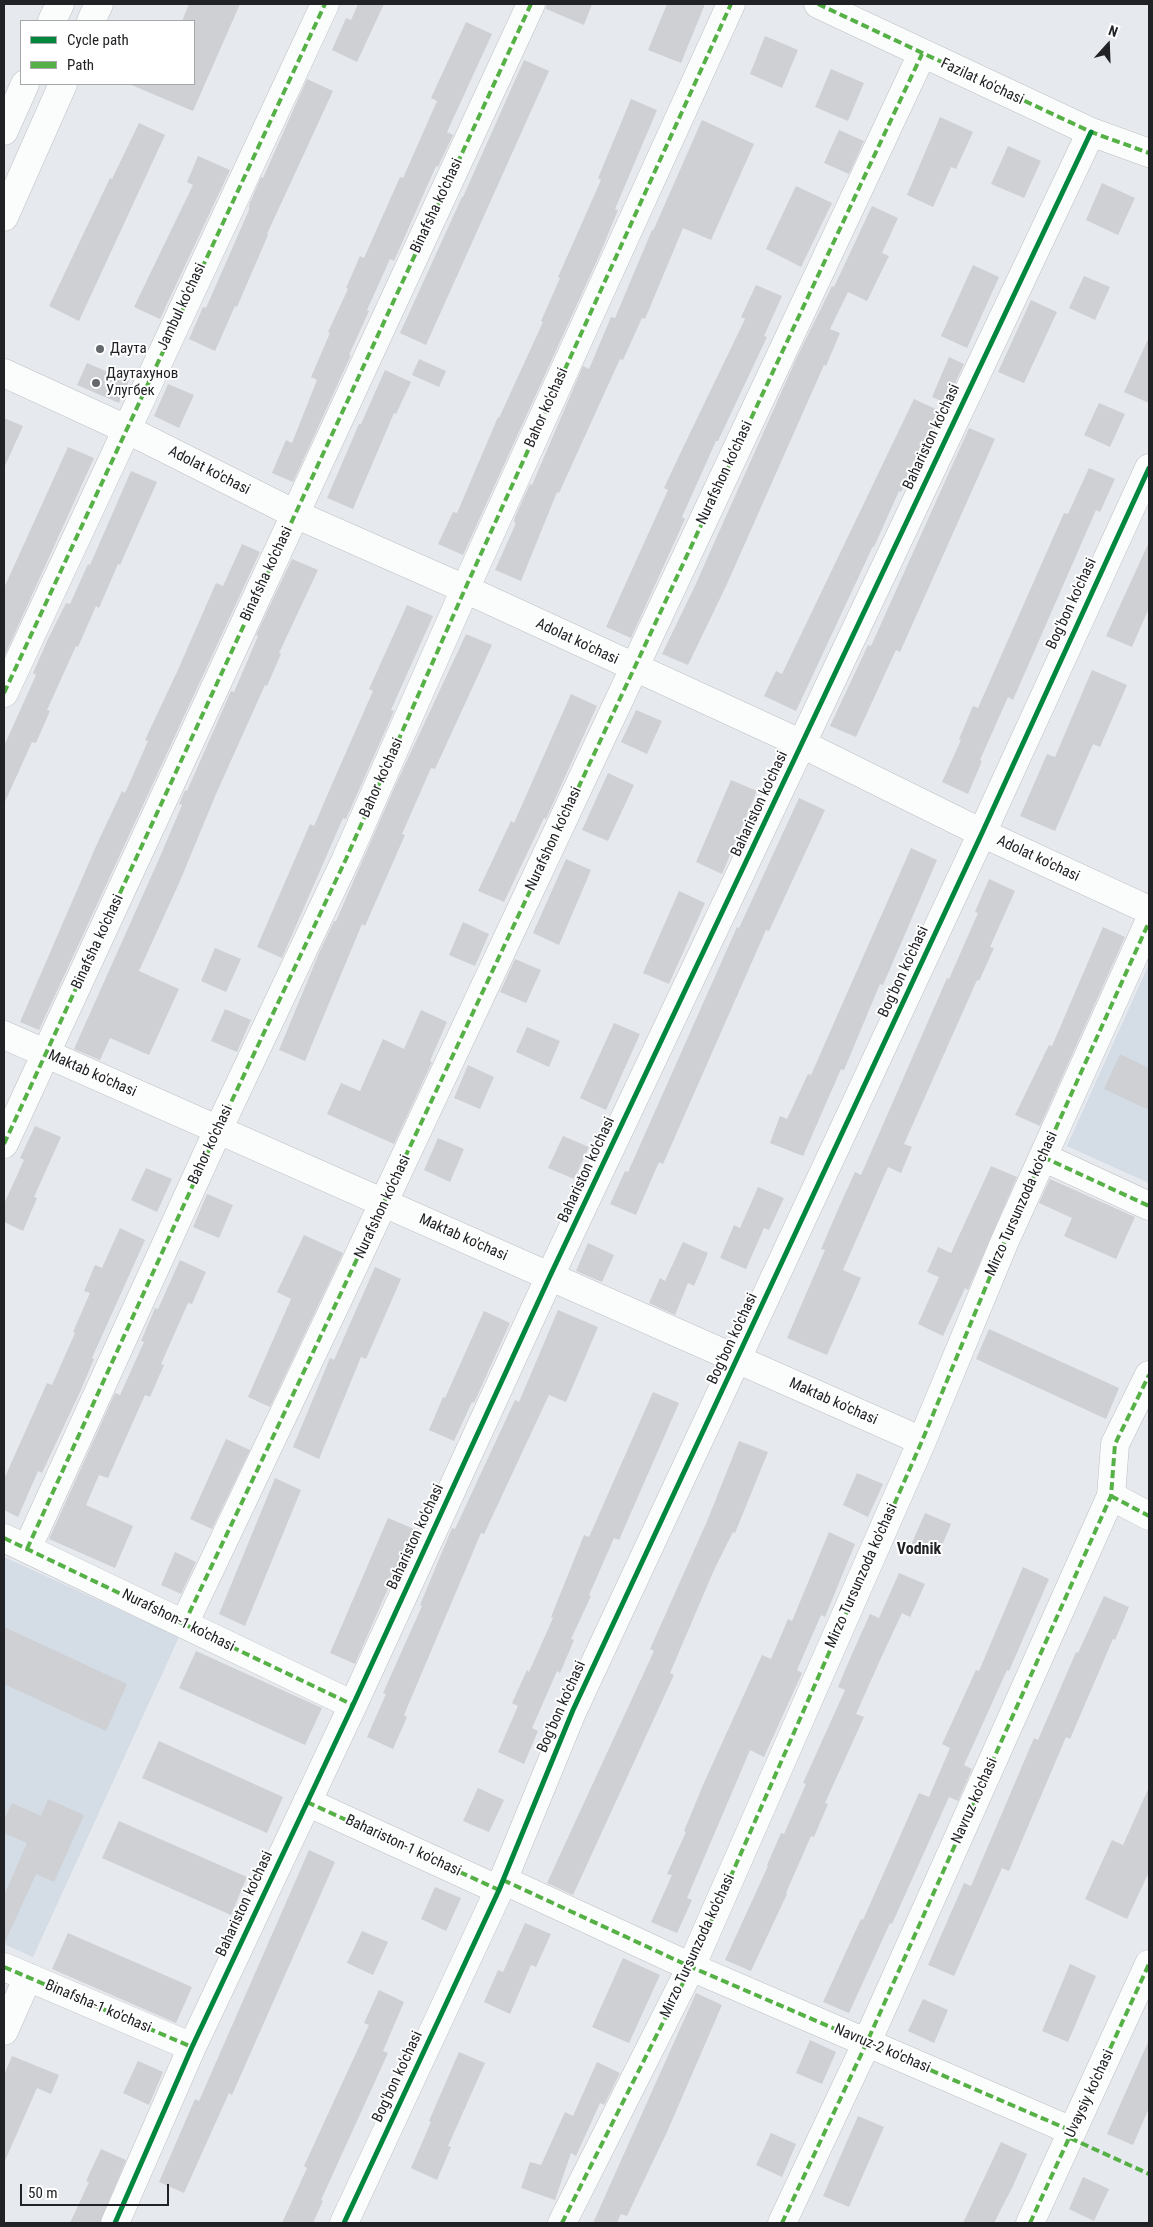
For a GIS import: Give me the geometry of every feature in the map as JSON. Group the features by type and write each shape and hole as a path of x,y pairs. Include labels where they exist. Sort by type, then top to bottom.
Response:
{"street":[{"path":"52,20 60,4"},
{"path":"91,20 99,4"},
{"name":"Jambul ko'chasi","path":"4,693 325,4"},
{"name":"Binafsha ko'chasi","path":"4,1144 530,4"},
{"name":"Bahor ko'chasi","path":"15,1544 218,1130 346,859 465,589 731,4"},
{"name":"Fazilat ko'chasi","path":"818,4 1091,132 1149,153"},
{"name":"Nurafshon ko'chasi","path":"184,1624 385,1204 633,668 922,54"},
{"path":"4,131 25,85"},
{"path":"4,217 63,85"},
{"name":"Bahariston ko'chasi","path":"115,2223 192,2046 353,1705 550,1276 1091,132"},
{"name":"Adolat ko'chasi","path":"4,373 126,429 295,514 465,589 633,668 802,744 982,833 1149,910"},
{"name":"Bog'bon ko'chasi","path":"344,2223 501,1885 573,1710 982,833 1149,468"},
{"name":"Mirzo Tursunzoda ko'chasi","path":"562,2223 691,1967 922,1441 1004,1243 1149,922"},
{"name":"Maktab ko'chasi","path":"4,1035 922,1441"},
{"path":"1043,1157 1149,1206"},
{"name":"Navruz ko'chasi","path":"782,2223 867,2042 1111,1496 1115,1444 1149,1375"},
{"path":"1111,1496 1149,1516"},
{"name":"Nurafshon-1 ko'chasi","path":"15,1544 353,1705"},
{"name":"Bahariston-1 ko'chasi","path":"307,1802 691,1967"},
{"name":"Uvaysiy ko'chasi","path":"1030,2223 1149,1964"},
{"name":"Binafsha-1 ko'chasi","path":"4,1967 192,2046"},
{"name":"Navruz-2 ko'chasi","path":"691,1967 1072,2131"},
{"path":"4,2032 28,1977"}],"shaded area":[{"path":"1149,964 1149,1183 1067,1146"},
{"path":"4,1557 179,1637 33,1957 4,1944"}],"building":[{"path":"189,4 240,4 193,111 131,85 195,85 195,20 182,20"},
{"path":"358,4 384,4 357,62 332,50 346,18 351,20"},
{"path":"546,4 592,4 584,25 546,9"},
{"path":"667,4 705,4 681,63 648,50"},
{"path":"466,22 492,34 447,132 453,135 438,167 436,166 394,261 390,259 367,310 369,311 349,355 351,355 293,482 272,473 286,440 292,443 317,380 311,377 330,333 328,332 348,289 346,288 360,256 364,258 400,177 403,178 437,101 431,98"},
{"path":"765,36 798,50 782,88 750,74"},
{"path":"524,60 549,71 426,345 400,333"},
{"path":"831,69 864,83 848,121 815,107"},
{"path":"307,79 333,91 267,234 237,307 235,306 215,351 189,339 203,307 206,308 249,210 249,205 261,177 263,178"},
{"path":"631,99 657,110 615,209 618,210 599,256 463,555 438,544 453,512 457,513 498,417 543,322 541,321 560,278 558,277 601,180 598,178"},
{"path":"940,117 973,132 956,169 951,167 933,207 907,195"},
{"path":"702,120 754,144 711,240 683,228 645,319 642,318 623,360 620,359 559,493 557,492 521,581 495,570 516,523 514,522 515,517 530,484 532,485 583,366 589,369 611,317 615,318 652,230"},
{"path":"139,123 165,135 79,321 49,306 110,178 112,179"},
{"path":"839,130 864,141 849,174 824,163"},
{"path":"1008,146 1041,161 1024,198 991,184"},
{"path":"198,156 230,170 160,319 134,307 193,185 187,182"},
{"path":"1102,183 1135,198 1118,235 1086,220"},
{"path":"796,186 832,203 801,267 766,249"},
{"path":"872,206 898,218 882,253 889,256 867,301 848,292 830,329 840,333 826,366 824,365 727,584 688,665 662,654 694,588 797,357 832,286 834,287"},
{"path":"973,265 999,277 967,348 941,336"},
{"path":"1084,276 1110,287 1095,320 1069,308"},
{"path":"756,285 782,296 764,336 767,337 718,441 716,441 682,517 685,519 631,638 606,627 668,490 664,488 745,319 741,317"},
{"path":"1031,300 1057,312 1024,383 998,372"},
{"path":"1149,337 1149,403 1124,392"},
{"path":"949,357 964,364 946,403 932,397"},
{"path":"419,359 446,371 439,387 412,375"},
{"path":"87,363 129,381 119,403 77,385"},
{"path":"385,370 411,382 396,414 394,413 353,509 327,498"},
{"path":"168,384 194,395 179,428 154,416"},
{"path":"914,399 940,411 926,443 923,442 901,492 899,491 796,711 764,696 776,671 782,674"},
{"path":"1099,403 1125,414 1110,447 1084,435"},
{"path":"4,418 23,426 4,468"},
{"path":"969,428 995,439 900,652 896,650 856,737 830,726 868,645 871,646"},
{"path":"68,447 94,458 4,657 4,588"},
{"path":"1089,468 1115,479 1100,512 1096,510 1013,700 1008,697 980,760 982,761 968,794 942,782 961,740 959,739 973,706 978,708 1064,513 1068,514"},
{"path":"131,471 157,482 99,608 96,606 78,647 76,646 47,710 50,711 36,743 32,742 4,804 4,746 36,675 33,673 47,641 66,603 70,604 88,564 90,565"},
{"path":"1149,542 1149,608 1132,647 1106,636"},
{"path":"242,544 260,552 39,1030 20,1022 97,844 122,791 125,793 148,741 145,740 216,583 223,586"},
{"path":"292,559 318,570 279,653 281,654 267,686 265,685 216,794 180,881 139,971 179,989 149,1055 110,1038 100,1060 74,1049 159,859 182,805 179,804 185,790 187,791 231,691 234,692 258,636 256,635"},
{"path":"407,605 433,616 391,710 394,711 346,819 343,818 282,958 257,947 310,824 314,826 373,691 369,689"},
{"path":"466,634 492,645 435,769 431,768 402,834 405,835 365,926 362,924 305,1061 279,1050 319,953 334,921 336,921 396,784"},
{"path":"1092,670 1127,685 1100,747 1093,744 1055,831 1020,816 1047,754 1055,757"},
{"path":"571,694 597,706 546,819 544,818 504,902 478,891 511,821 514,823"},
{"path":"636,710 662,721 647,754 621,742"},
{"path":"608,773 634,785 608,841 582,830"},
{"path":"731,780 757,791 722,874 696,862"},
{"path":"799,798 825,810 769,931 766,930 663,1164 659,1162 636,1215 610,1204 625,1171 628,1172 737,927 739,928"},
{"path":"911,848 937,860 883,985 880,984 844,1070 841,1069 803,1156 770,1143 780,1116 787,1119 808,1074 811,1075"},
{"path":"566,859 591,870 559,945 533,933"},
{"path":"989,879 1015,891 990,947 994,948 979,981 977,980 904,1144 912,1147 901,1173 888,1167 843,1270 861,1278 827,1355 787,1338 825,1250 821,1249 840,1205 855,1172 861,1175 947,978 949,979 978,913 975,912"},
{"path":"679,891 705,903 669,984 643,973"},
{"path":"463,922 489,934 475,966 449,955"},
{"path":"1103,927 1125,937 1040,1126 1015,1115 1049,1045 1052,1046"},
{"path":"215,948 241,959 226,992 201,981"},
{"path":"515,959 541,970 526,1003 500,992"},
{"path":"225,1009 251,1020 237,1052 211,1041"},
{"path":"421,1010 447,1022 430,1061 432,1062 394,1144 327,1114 341,1083 360,1091 383,1039 404,1049"},
{"path":"614,1023 640,1034 606,1110 580,1098"},
{"path":"527,1027 560,1041 549,1067 516,1052"},
{"path":"1120,1054 1149,1068 1149,1110 1104,1089"},
{"path":"468,1065 494,1077 480,1109 454,1098"},
{"path":"35,1126 61,1137 34,1197 37,1198 23,1231 4,1222 4,1204 24,1160 20,1158"},
{"path":"563,1136 589,1147 574,1179 548,1168"},
{"path":"438,1138 464,1149 450,1182 424,1170"},
{"path":"991,1166 1017,1177 968,1290 965,1288 943,1336 918,1324 939,1277 927,1272 938,1247 951,1253"},
{"path":"146,1168 172,1179 157,1212 131,1200"},
{"path":"1050,1179 1135,1217 1116,1259 1064,1236 1072,1218 1039,1203"},
{"path":"758,1187 784,1198 769,1230 764,1228 746,1269 720,1258 734,1225 740,1228"},
{"path":"207,1194 233,1205 219,1238 193,1227"},
{"path":"120,1228 145,1240 92,1358 94,1359 80,1392 42,1473 38,1471 18,1517 4,1510 4,1479 47,1383 52,1385 75,1333 73,1332 90,1293 84,1291 95,1265 102,1268"},
{"path":"304,1235 343,1253 270,1407 248,1397 291,1299 277,1292"},
{"path":"683,1242 708,1253 694,1286 688,1283 675,1315 649,1303 660,1278 665,1281"},
{"path":"588,1243 614,1255 602,1282 576,1271"},
{"path":"180,1260 206,1272 192,1304 188,1303 161,1364 164,1365 150,1397 145,1395 108,1478 99,1475 86,1505 133,1526 115,1568 49,1539 115,1393 120,1395 144,1342 141,1341 155,1308 158,1309"},
{"path":"375,1267 401,1279 366,1359 361,1357 319,1459 293,1447 330,1358 334,1360"},
{"path":"558,1310 598,1327 566,1402 549,1395 484,1534 481,1533 404,1715 407,1717 393,1749 367,1737 386,1694 383,1693 422,1606 420,1605 452,1528 455,1529 515,1400 519,1402"},
{"path":"484,1311 510,1323 474,1403 472,1402 454,1441 429,1430"},
{"path":"989,1329 1119,1388 1106,1419 976,1359"},
{"path":"653,1392 679,1403 619,1540 614,1538 589,1595 591,1596 571,1639 574,1640 560,1673 557,1671 532,1728 538,1731 524,1764 498,1752 518,1706 512,1703 527,1670 529,1672 553,1618 551,1617 584,1535 589,1537"},
{"path":"226,1439 250,1450 212,1529 190,1519"},
{"path":"739,1441 768,1452 735,1533 733,1532 714,1570 670,1673 674,1675 573,1895 547,1883 654,1651 650,1649 708,1519"},
{"path":"857,1473 883,1484 868,1517 843,1505"},
{"path":"275,1478 301,1490 245,1626 219,1614"},
{"path":"925,1513 951,1524 937,1557 911,1545"},
{"path":"388,1518 414,1529 355,1664 330,1653"},
{"path":"829,1532 855,1544 825,1617 821,1615 797,1670 802,1673 764,1757 750,1750 687,1898 692,1900 677,1933 651,1922 672,1875 667,1874 686,1832 684,1831 703,1785 762,1655 771,1659 788,1619 792,1621"},
{"path":"175,1552 196,1562 181,1594 161,1585"},
{"path":"1023,1567 1049,1579 1009,1671 1007,1670 964,1765 972,1769 958,1801 949,1797 892,1924 890,1923 849,2013 823,2002 861,1919 863,1920 919,1793 929,1797 950,1748 942,1744 976,1670 979,1671"},
{"path":"899,1573 925,1584 910,1617 902,1613 881,1658 856,1714 864,1717 825,1803 828,1804 814,1837 811,1836 787,1894 751,1971 725,1960 781,1833 784,1834 806,1784 803,1783 845,1690 838,1687 852,1654 870,1614 879,1618"},
{"path":"1104,1596 1129,1607 1115,1640 1113,1639 1070,1739 1066,1737 1009,1871 1002,1868 954,1976 928,1965 964,1883 971,1886 1034,1738 1038,1740 1076,1652 1078,1653"},
{"path":"4,1627 127,1684 106,1731 4,1684"},
{"path":"196,1651 322,1708 305,1745 179,1688"},
{"path":"159,1741 283,1797 267,1833 142,1778"},
{"path":"1149,1787 1149,1872 1127,1919 1085,1899 1112,1840 1123,1845"},
{"path":"478,1788 504,1800 489,1832 463,1821"},
{"path":"48,1799 84,1815 54,1882 36,1874 4,1944 4,1896 27,1843 4,1833 4,1820 12,1803 41,1816"},
{"path":"119,1821 247,1877 231,1915 102,1858"},
{"path":"309,1850 335,1862 232,2095 229,2093 184,2193 159,2182 195,2099 199,2101"},
{"path":"435,1887 461,1898 446,1931 421,1919"},
{"path":"525,1923 551,1934 536,1967 531,1965 510,2014 484,2002 498,1970 503,1972"},
{"path":"362,1931 388,1942 373,1975 347,1963"},
{"path":"68,1933 192,1987 176,2023 52,1969"},
{"path":"623,1958 660,1975 629,2043 592,2027"},
{"path":"1070,1964 1096,1976 1068,2042 1042,2031"},
{"path":"379,1990 404,2002 383,2051 388,2053 321,2200 323,2201 313,2223 282,2223 307,2168 304,2166 369,2025 364,2023"},
{"path":"696,1993 722,2005 667,2132 627,2216 621,2214 617,2223 593,2223"},
{"path":"923,1999 948,2010 934,2043 908,2031"},
{"path":"810,2040 836,2052 822,2084 796,2073"},
{"path":"1149,2040 1149,2108 1133,2145 1107,2134"},
{"path":"459,2052 485,2063 448,2146 451,2147 437,2180 411,2168"},
{"path":"12,2056 59,2075 51,2094 37,2088 4,2163 4,2075"},
{"path":"138,2061 163,2072 149,2105 123,2093"},
{"path":"597,2062 620,2073 604,2105 600,2103 576,2156 571,2153 555,2200 521,2188 530,2162 541,2165 565,2112 573,2116"},
{"path":"858,2116 884,2127 849,2207 823,2196"},
{"path":"771,2133 796,2144 782,2177 756,2165"},
{"path":"1001,2142 1027,2154 1013,2186 994,2223 963,2223"},
{"path":"101,2149 126,2160 100,2223 70,2223 89,2182 86,2181"},
{"path":"1083,2177 1109,2189 1094,2221 1069,2209"}],"marked path":[{"path":"4,693 325,4"},
{"path":"4,1144 531,4"},
{"path":"27,1549 218,1130 346,859 465,589 731,4"},
{"path":"818,4 1091,132 1149,153"},
{"path":"184,1624 922,54"},
{"path":"562,2223 691,1967 922,1441 1004,1243 1149,922"},
{"path":"1043,1157 1149,1206"},
{"path":"782,2223 867,2042 1111,1496 1115,1444 1149,1375"},
{"path":"1111,1496 1149,1516"},
{"path":"4,1538 353,1705"},
{"path":"307,1802 499,1890"},
{"path":"503,1880 691,1967 1072,2131"},
{"path":"1030,2223 1149,1964"},
{"path":"4,1967 192,2047"},
{"path":"1070,2138 1149,2174"}],"cycle path":[{"path":"115,2223 192,2047 353,1705 550,1276 1091,132"},
{"path":"344,2223 499,1890 573,1710 982,833 1149,468"}],"place":[{"name":"Даута","path":"100,349"},
{"name":"Даутахунов Улугбек","path":"96,383"}],"district":[{"name":"Vodnik","path":"919,1550"}]}
